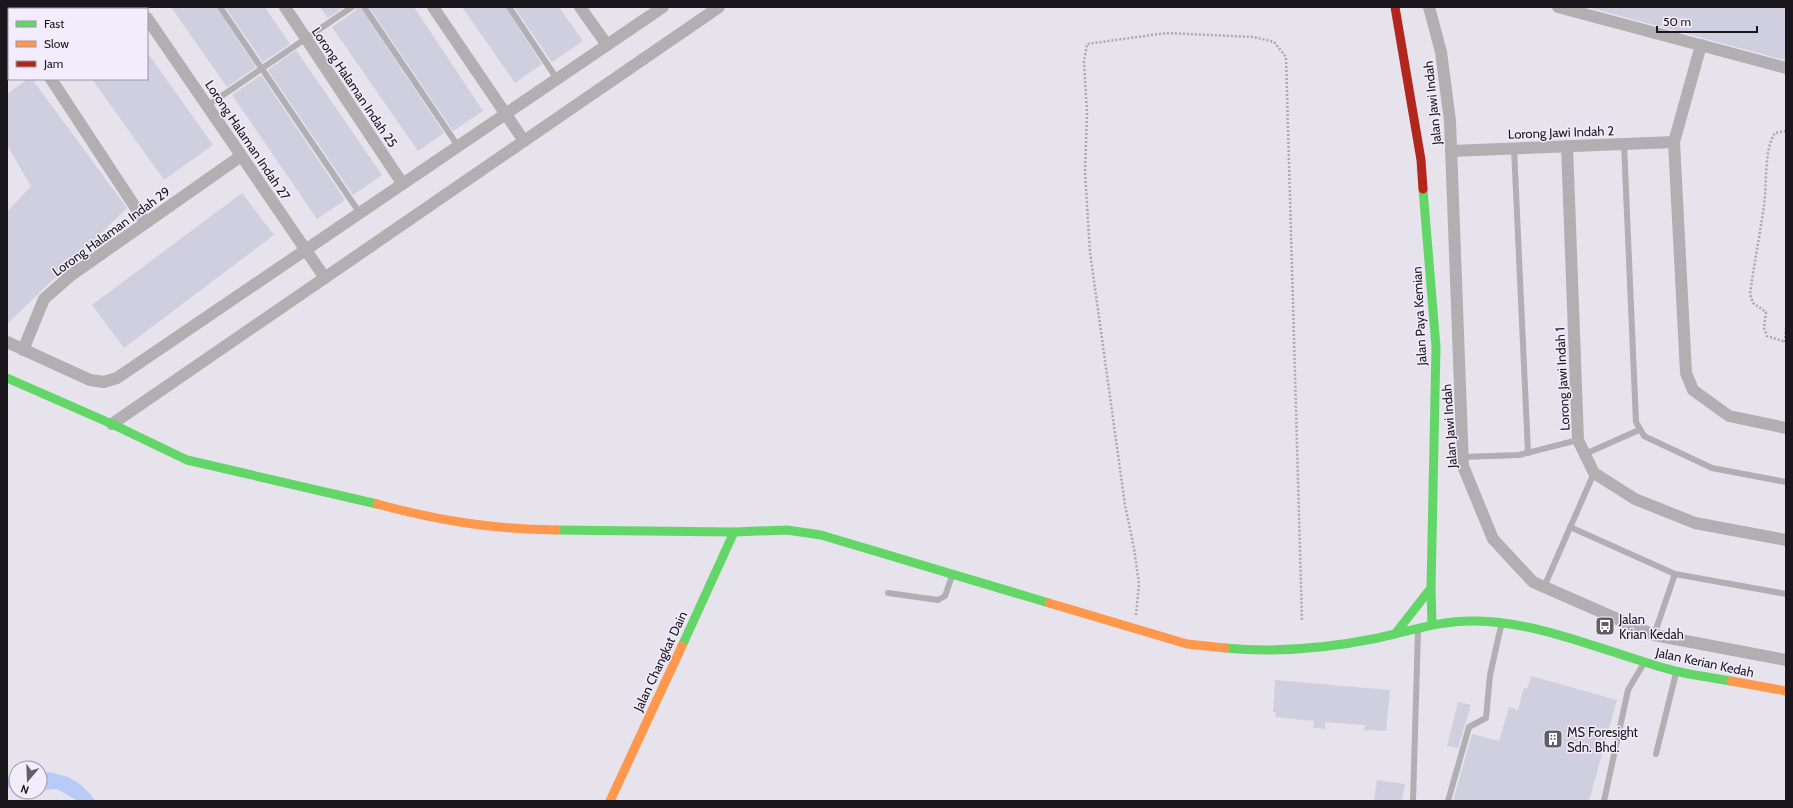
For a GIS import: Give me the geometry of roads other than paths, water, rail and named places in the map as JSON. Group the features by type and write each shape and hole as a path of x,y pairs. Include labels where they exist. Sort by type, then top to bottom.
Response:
{"main road":[{"name":"Jalan Paya Kemian","path":"1395,7 1421,160 1436,347 1431,588 1432,626"},
{"name":"Jalan Kerian Kedah","path":"7,378 112,424 187,460 458,523 510,529 734,532 787,530 821,535 1187,644 1236,649 1287,649 1330,646 1432,626 1476,621 1533,628 1676,671 1786,691"},
{"name":"Jalan Changkat Dain","path":"610,801 734,532"},
{"path":"1396,634 1431,588"}],"street":[{"name":"Lorong Halaman Indah 25","path":"285,7 402,183"},
{"path":"433,7 524,141"},
{"path":"580,7 607,45"},
{"path":"112,424 718,7"},
{"name":"Jalan Jawi Indah","path":"1430,7 1441,52 1450,121 1463,466 1493,539 1533,582 1654,635 1786,660"},
{"path":"1558,7 1786,68"},
{"path":"7,342 90,380 104,382 116,378 607,45 658,8"},
{"name":"Lorong Halaman Indah 27","path":"148,19 325,278"},
{"path":"1701,45 1674,142 1686,373 1693,390 1730,416 1786,428"},
{"path":"52,80 145,222"},
{"name":"Lorong Jawi Indah 2","path":"1451,151 1674,142"},
{"name":"Lorong Jawi Indah 1","path":"1567,146 1578,440 1594,473"},
{"name":"Lorong Halaman Indah 29","path":"23,350 44,299 70,276 241,156"},
{"path":"1594,473 1635,499 1695,522 1786,540"}],"lane":[{"path":"220,7 359,212"},
{"path":"207,106 352,7"},
{"path":"364,7 458,146"},
{"path":"509,7 557,79"},
{"path":"1624,144 1636,422 1639,430 1644,436 1712,468 1786,482"},
{"path":"1514,148 1528,453"},
{"path":"1585,454 1639,430"},
{"path":"1463,457 1528,453 1578,440"},
{"path":"1544,587 1594,473"},
{"path":"1570,527 1675,574 1786,594"},
{"path":"888,593 938,600 945,596 953,574"},
{"path":"1654,635 1675,574"},
{"path":"1448,801 1469,727 1486,718 1490,675 1502,624"},
{"path":"1413,801 1418,629"},
{"path":"1604,801 1628,690 1645,662"},
{"path":"1656,754 1676,671"}],"water":[{"path":"48,772 76,781 96,801 78,801 57,789 48,790"},
{"path":"7,777 8,777 8,788"}],"place":[{"name":"Jalan Krian Kedah","path":"1605,626"},
{"name":"MS Foresight Sdn. Bhd.","path":"1553,739"}]}
